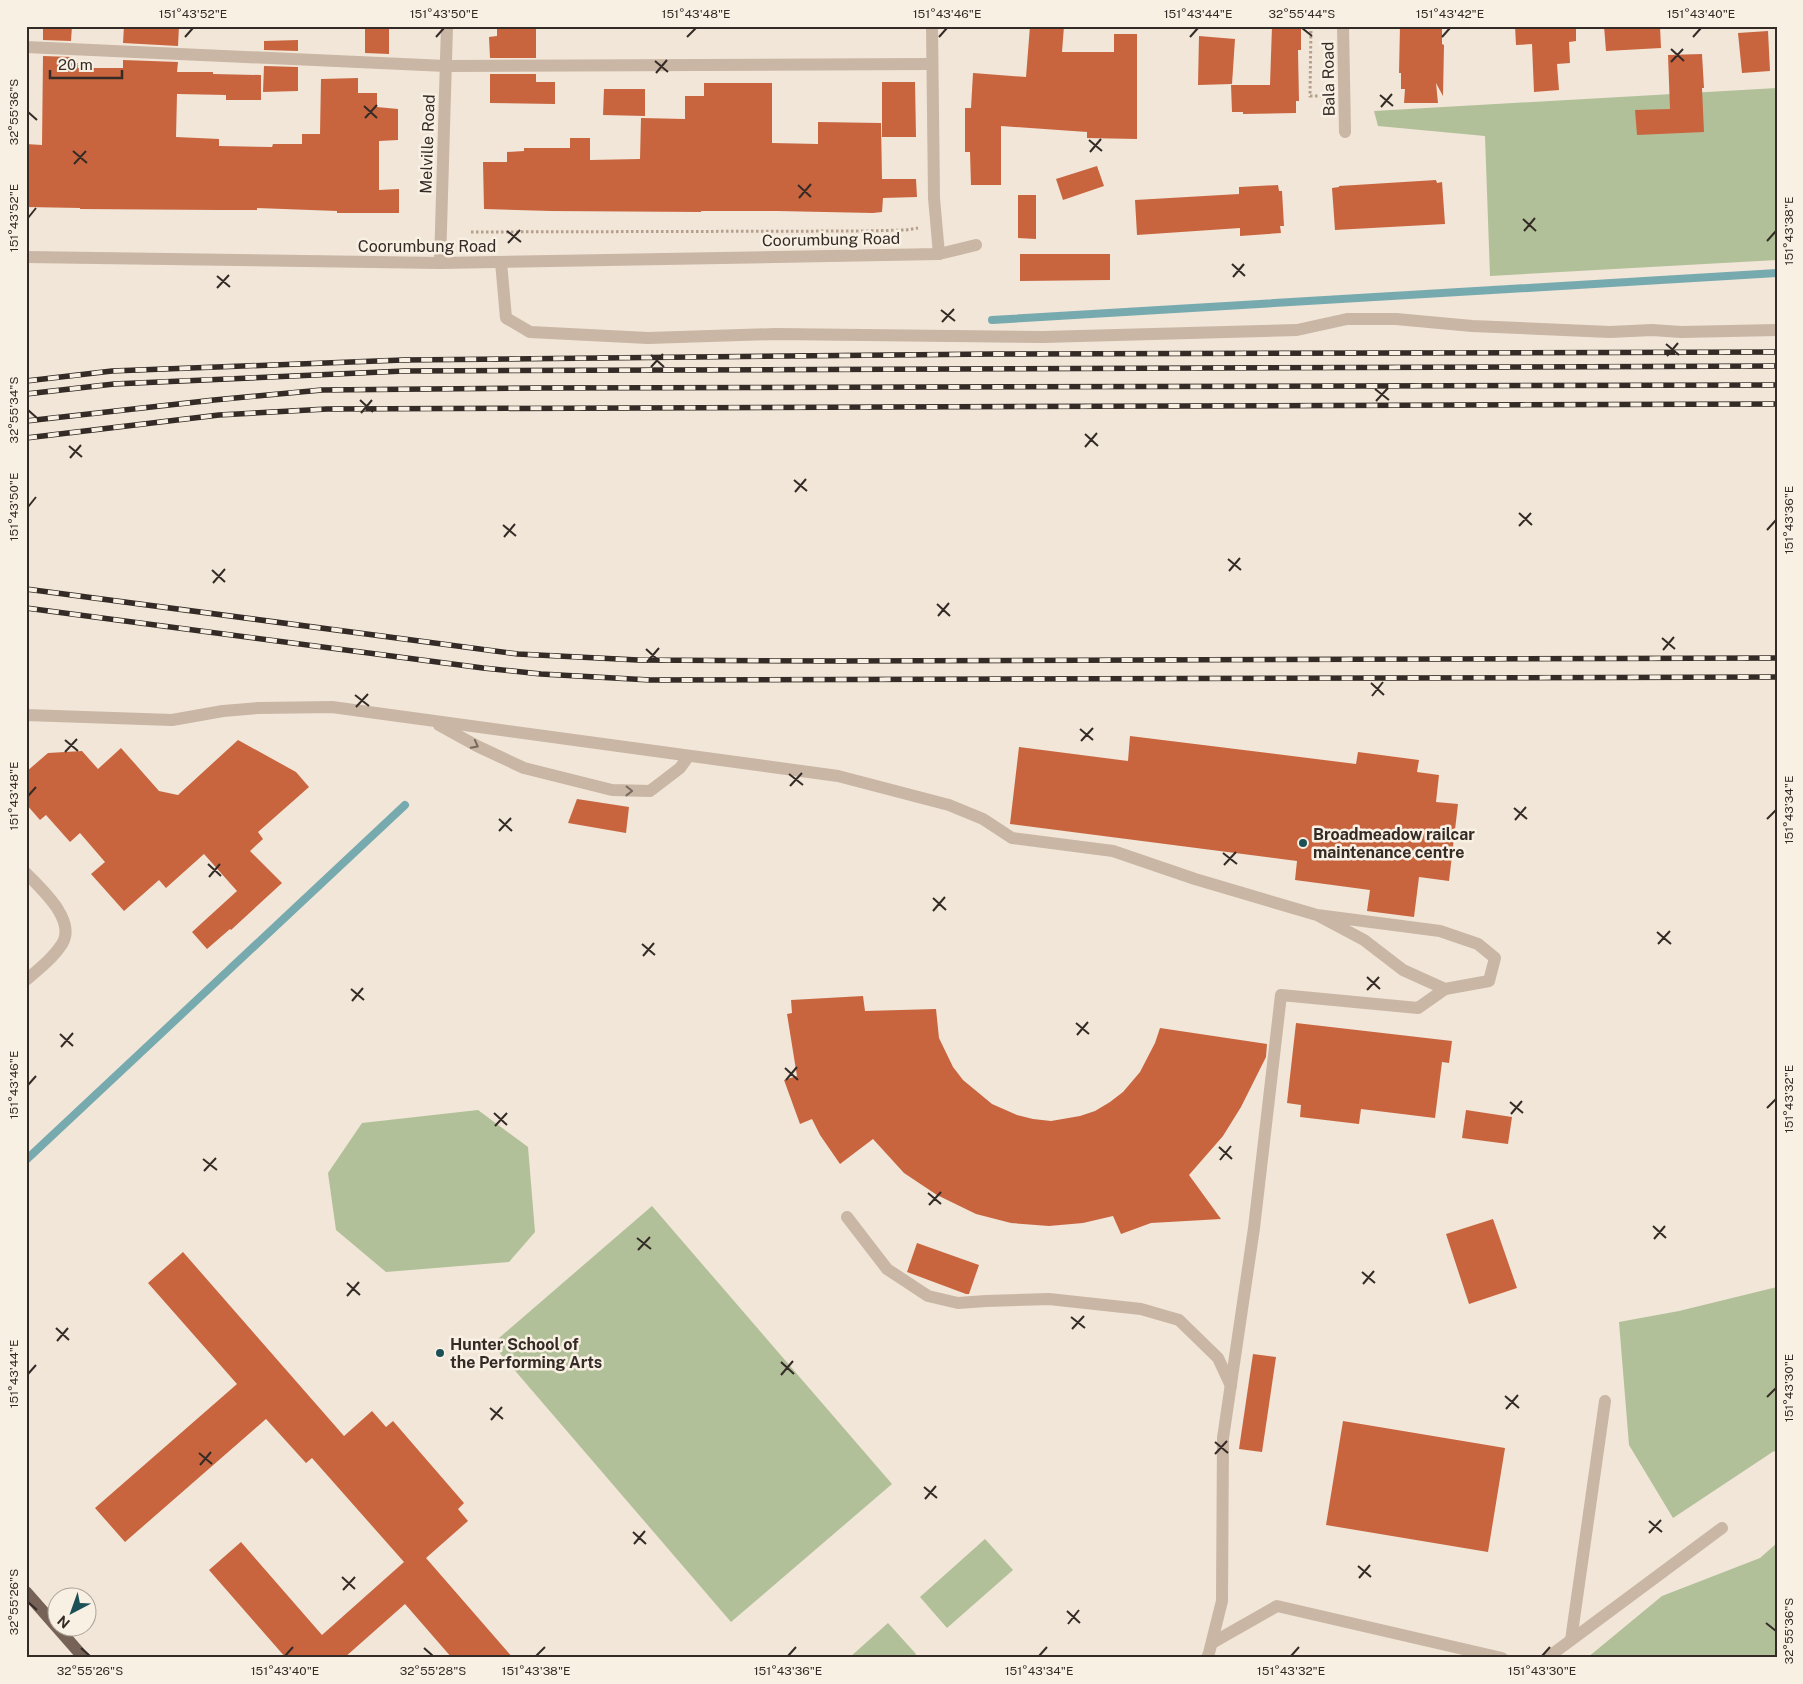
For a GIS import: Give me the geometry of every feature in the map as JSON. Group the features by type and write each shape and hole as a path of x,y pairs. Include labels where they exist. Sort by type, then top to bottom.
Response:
{"main road":[{"path":"26,1592 84,1658"}],"street":[{"name":"Melville Road","path":"440,263 447,26"},
{"path":"932,26 934,198 939,254"},
{"name":"Bala Road","path":"1343,26 1345,132"},
{"path":"26,47 446,66 931,64"},
{"name":"Coorumbung Road","path":"26,257 440,263 939,254 976,245"},
{"path":"501,262 506,318 530,332 648,338 775,334 1043,337 1297,330 1347,319 1396,318 1472,326 1610,332 1777,330"},
{"path":"26,715 172,720 223,711 258,708 332,707 838,776 948,805 983,819 1012,838 1113,851 1195,879 1317,914 1440,931 1478,944 1495,958 1489,981 1445,989 1418,1008 1281,995 1254,1228 1223,1438 1222,1601 1212,1643 1206,1658"},
{"path":"432,721 476,746 524,768 612,790 650,791 680,768 688,757"},
{"path":"26,873 63,916 66,929 64,943 26,980"},
{"path":"1317,914 1364,940 1403,970 1445,989"},
{"path":"847,1217 887,1269 928,1296 958,1303 986,1300 1050,1299 1141,1309 1180,1320 1218,1358 1231,1386"},
{"path":"1571,1640 1605,1401"},
{"path":"1547,1658 1722,1528"},
{"path":"1212,1643 1277,1606 1502,1658"}],"path":[{"path":"1311,26 1310,96 1344,95"},
{"path":"472,232 864,231 906,230 936,224"}],"green space":[{"path":"1777,88 1777,260 1490,276 1485,136 1378,126 1374,111"},
{"path":"478,1110 528,1147 535,1232 509,1262 386,1272 336,1230 328,1173 362,1123"},
{"path":"652,1206 892,1484 731,1622 492,1344"},
{"path":"1777,1287 1777,1454 1774,1451 1673,1518 1629,1445 1619,1322 1679,1311"},
{"path":"985,1539 1013,1570 947,1628 920,1597"},
{"path":"1777,1543 1777,1658 1587,1658 1662,1596 1760,1558"},
{"path":"888,1623 916,1654 912,1658 849,1658"}],"building":[{"path":"43,26 72,26 71,41 43,40"},
{"path":"124,26 179,26 178,46 123,43"},
{"path":"365,26 389,26 389,54 365,53"},
{"path":"497,26 536,26 536,58 490,58 489,37 497,36"},
{"path":"1030,26 1064,26 1062,52 1114,52 1114,34 1137,34 1137,139 1087,138 1087,132 1001,126 1001,185 971,185 970,152 965,152 965,108 971,108 973,73 1026,77"},
{"path":"1272,26 1301,26 1301,50 1298,50 1299,101 1296,101 1296,113 1243,114 1243,112 1232,112 1231,85 1270,85"},
{"path":"1400,26 1442,26 1442,44 1444,45 1443,96 1436,83 1438,103 1404,103 1405,89 1401,89 1401,73 1399,73"},
{"path":"1515,26 1576,26 1576,41 1569,42 1570,63 1557,64 1559,90 1534,92 1532,44 1516,45"},
{"path":"1604,26 1660,26 1661,48 1606,51"},
{"path":"1768,31 1770,71 1742,73 1738,33"},
{"path":"1199,36 1235,39 1232,84 1198,85"},
{"path":"298,40 298,51 264,50 264,41"},
{"path":"1702,54 1704,132 1637,135 1635,110 1670,109 1668,55"},
{"path":"43,56 71,57 71,63 78,63 78,68 123,68 123,60 178,62 177,72 261,75 261,100 226,100 226,95 177,94 176,137 219,139 219,146 272,147 273,144 302,144 302,134 320,134 321,79 358,78 358,93 377,93 377,107 398,109 398,140 379,141 379,190 399,189 399,213 337,213 337,211 257,208 257,210 220,210 26,207 26,144 42,145"},
{"path":"264,66 298,67 298,91 263,92"},
{"path":"490,74 536,74 536,82 555,82 555,104 490,103"},
{"path":"882,82 915,82 916,137 882,137"},
{"path":"704,83 772,83 772,143 818,144 818,122 881,123 882,179 916,179 917,197 883,198 882,212 873,213 484,209 483,162 507,162 507,152 524,151 524,148 570,148 570,138 590,138 590,160 640,159 641,118 685,119 685,96 704,96"},
{"path":"604,89 645,89 645,116 603,115"},
{"path":"1097,166 1104,186 1063,200 1056,179"},
{"path":"1436,180 1437,183 1442,182 1445,224 1335,230 1332,188"},
{"path":"1278,185 1279,191 1282,191 1284,226 1280,226 1281,233 1240,236 1240,228 1137,235 1135,200 1239,194 1239,187"},
{"path":"1018,195 1036,195 1036,239 1018,238"},
{"path":"1020,254 1110,254 1110,280 1020,281"},
{"name":"Broadmeadow railcar maintenance centre","path":"1130,736 1356,764 1358,752 1419,760 1417,772 1439,775 1436,802 1458,804 1449,881 1419,877 1414,917 1367,911 1370,890 1295,880 1297,861 1010,824 1019,747 1128,761"},
{"path":"238,740 296,772 309,787 258,832 263,839 250,851 282,883 231,930 207,949 192,932 237,891 204,854 166,888 159,880 124,911 91,874 105,862 80,833 70,842 46,815 40,820 26,804 26,772 48,753 82,751 98,769 121,748 159,791 178,795"},
{"path":"577,799 629,807 626,833 568,823"},
{"path":"863,996 865,1011 936,1009 939,1038 953,1067 963,1080 992,1104 1017,1115 1033,1119 1051,1121 1080,1116 1095,1111 1110,1102 1123,1092 1140,1072 1155,1043 1160,1028 1267,1044 1266,1057 1241,1107 1223,1136 1189,1175 1221,1219 1151,1223 1121,1234 1113,1216 1083,1223 1049,1226 1011,1223 976,1214 937,1195 904,1173 873,1139 840,1164 820,1135 812,1119 800,1124 784,1080 797,1076 787,1014 792,1013 791,1000"},
{"path":"1296,1023 1452,1041 1449,1063 1442,1062 1435,1118 1361,1109 1359,1124 1300,1117 1301,1105 1287,1103"},
{"path":"1466,1110 1512,1117 1508,1144 1462,1138"},
{"path":"1493,1219 1517,1288 1469,1304 1446,1234"},
{"path":"917,1243 979,1265 969,1294 907,1272"},
{"path":"183,1252 344,1436 372,1411 386,1427 393,1421 464,1503 458,1509 468,1521 426,1558 513,1658 452,1658 405,1604 344,1658 286,1658 209,1570 241,1542 322,1635 404,1562 312,1458 306,1463 266,1419 125,1542 95,1508 237,1384 148,1283"},
{"path":"1253,1354 1276,1357 1262,1452 1239,1449"},
{"path":"1343,1421 1505,1448 1488,1552 1326,1525"}],"waterway":[{"path":"992,320 1777,273"},
{"path":"26,1160 405,805"}],"railway":[{"path":"26,381 112,371 403,360 994,354 1777,352"},
{"path":"26,394 114,384 404,371 1777,366"},
{"path":"26,421 322,390 1777,385"},
{"path":"26,438 219,415 327,409 1777,404"},
{"path":"26,589 518,654 638,660 1777,658"},
{"path":"26,608 483,668 541,674 650,680 1777,677"}],"place":[{"name":"Broadmeadow railcar maintenance centre","path":"1303,843"},
{"name":"Hunter School of the Performing Arts","path":"440,1353"}]}
